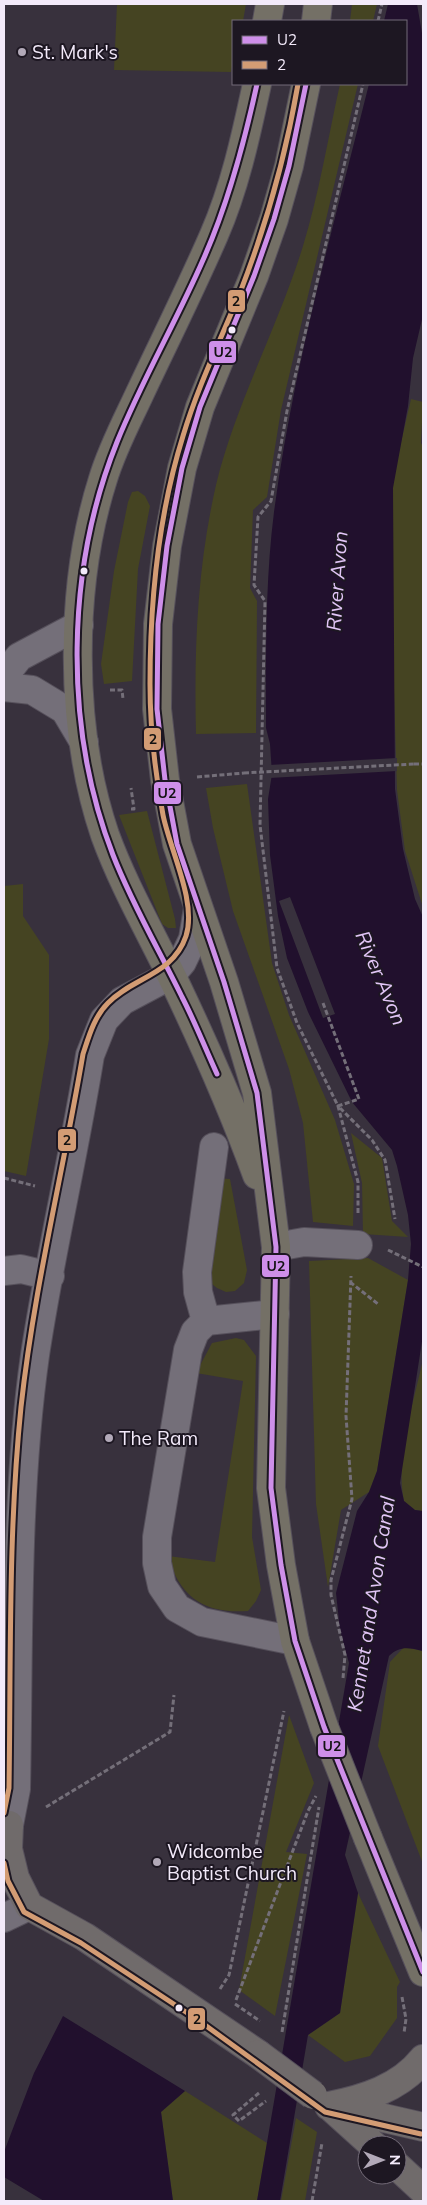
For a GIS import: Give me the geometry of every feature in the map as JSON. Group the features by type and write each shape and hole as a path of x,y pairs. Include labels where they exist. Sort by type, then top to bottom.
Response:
{"highway":[{"path":"267,20 270,4"},
{"path":"316,20 318,4"},
{"path":"257,85 239,164 215,233 117,442 103,478 84,574 79,625 79,681 84,742 94,796 105,834 131,900 171,975 230,1103 275,1234"},
{"path":"306,85 289,166 274,219 254,276 200,407 182,468 167,546 158,624 157,709 165,780 177,844 224,982 257,1093 275,1234 271,1488 281,1565 295,1641 324,1727 423,1972"}],"main road":[{"path":"6,1826 8,1849 16,1878 29,1906 85,1937 210,2020 321,2100 361,2135"},
{"path":"321,2100 354,2101 396,2083 414,2071 423,2059"},
{"path":"321,2100 423,2127"},
{"path":"407,2175 423,2190"}],"street":[{"path":"4,676 19,657 79,625"},
{"path":"4,687 32,690 66,710 84,742"},
{"path":"6,1826 16,1788 10,1684 26,1447 35,1356 90,1055 104,1020 122,1001 171,975 182,962 193,939 198,908"},
{"path":"206,1321 198,1292 197,1272 214,1147"},
{"path":"275,1234 304,1242 358,1245"},
{"path":"4,1271 21,1269 50,1276"},
{"path":"275,1314 206,1321 195,1332 188,1350 157,1538 157,1563 162,1586 177,1608 202,1622 295,1641"},
{"path":"4,1918 29,1906"}],"path":[{"path":"378,20 382,4"},
{"path":"358,1245 358,1182 338,1106 297,1023 277,968 260,825 265,601 254,585 258,516 271,500 287,411 363,85"},
{"path":"110,699 110,690 122,690 124,709"},
{"path":"194,777 423,764"},
{"path":"131,785 139,784"},
{"path":"323,1003 359,1099 338,1106"},
{"path":"338,1106 372,1140 385,1160 394,1219"},
{"path":"4,1178 29,1184"},
{"path":"400,1254 423,1267"},
{"path":"350,1282 378,1304"},
{"path":"6,1826 57,1800 170,1732 174,1695"},
{"path":"210,2020 229,1975 286,1703"},
{"path":"210,2020 235,2004 308,1811 319,1790"},
{"path":"401,1988 406,2019 404,2035"},
{"path":"264,2089 234,2114 239,2122 267,2100"},
{"path":"312,2201 321,2100"}],"shaded area":[{"path":"117,4 246,4 243,20 232,20 231,72 114,70"},
{"path":"352,4 377,4 373,20 350,20"},
{"path":"340,85 358,85 281,410 267,497 253,510 250,588 257,601 256,733 196,734 196,640 198,609 205,547 216,485 235,424 293,276 319,186"},
{"path":"411,399 423,402 421,443 423,447 423,907 405,851 397,790 388,499"},
{"path":"138,491 145,496 150,506 138,569 132,681 104,684 101,664 114,571 128,502 132,492"},
{"path":"247,784 272,963 289,1015 335,1120 354,1184 353,1226 313,1222 303,1123 289,1069 233,911 213,828 206,788"},
{"path":"147,811 176,928 168,928 162,924 119,815"},
{"path":"23,884 23,916 49,955 49,1039 26,1176 4,1171 4,886"},
{"path":"351,1133 382,1158 392,1221 408,1237 363,1234 362,1183"},
{"path":"213,1178 230,1179 247,1270 244,1283 235,1291 226,1292 208,1281"},
{"path":"368,1258 408,1280 377,1471 369,1492 341,1510 328,1587 316,1504 309,1261"},
{"path":"236,1338 244,1340 256,1356 252,1537 261,1590 256,1601 248,1611 219,1610 196,1600 187,1593 180,1583 173,1571 168,1556 215,1562 243,1381 196,1373 212,1343"},
{"path":"423,1359 423,1511 415,1510 404,1501 402,1467 407,1430"},
{"path":"404,1647 423,1651 423,1864 378,1746 390,1662"},
{"path":"289,1715 314,1783 286,1852 307,1854 275,2016 239,1990"},
{"path":"358,1893 400,1982 397,1987 397,2018 370,2056 345,2062 308,2035 340,2013"},
{"path":"185,2091 267,2143 257,2201 173,2201 161,2112"},
{"path":"296,2118 317,2132 305,2201 281,2201"}],"water":[{"path":"388,4 423,4 423,315 413,358 408,406 393,488 395,789 403,849 415,899 423,917 423,1335 400,1483 404,1501 415,1510 423,1511 423,1651 409,1648 401,1649 389,1656 345,1855 358,1893 340,2013 308,2035 280,2201 257,2201 349,1663 340,1630 336,1593 357,1511 369,1492 377,1471 408,1280 411,1244 408,1215 392,1150 352,1102 308,1012 287,958 278,916 270,855 268,799 272,774 270,744 266,728 267,620 271,539 282,458 303,350 369,85 407,85 407,20 384,20"},
{"path":"63,2016 185,2091 161,2112 173,2201 44,2201 4,2177 4,2152 34,2073"}],"pier":[{"path":"417,4 423,4 423,39"},
{"path":"397,758 397,771 269,778 269,765"},
{"path":"290,897 335,1014 323,1018 279,901"}],"transit line":[{"name":"U2","path":"217,1074 187,1006 137,909 113,855 97,805 85,754 79,701 77,648 80,594 88,542 100,491 127,419 193,283 212,239 247,129 257,85"},
{"name":"2","path":"4,1813 9,1788 12,1550 21,1407 33,1318 83,1054 92,1027 103,1008 118,994 152,974 172,959 180,949 186,936 188,922 185,892 163,815 155,766 150,700 150,653 154,590 167,497 189,417 241,290 267,214 282,162 298,85"},
{"name":"U2","path":"306,85 289,166 274,219 254,276 200,407 182,468 167,546 158,624 157,709 165,780 177,844 224,982 257,1093 276,1247 271,1488 281,1565 295,1641 324,1727 423,1972"},
{"name":"2","path":"4,1863 8,1881 24,1912 81,1943 198,2020 325,2112 421,2134"}],"place":[{"name":"St. Mark's","path":"22,52"},
{"name":"The Ram","path":"109,1438"},
{"name":"Widcombe Baptist Church","path":"157,1862"}],"water label":[{"name":"River Avon","path":"337,581"},
{"name":"River Avon","path":"381,978"},
{"name":"Kennet and Avon Canal","path":"371,1604"}]}
